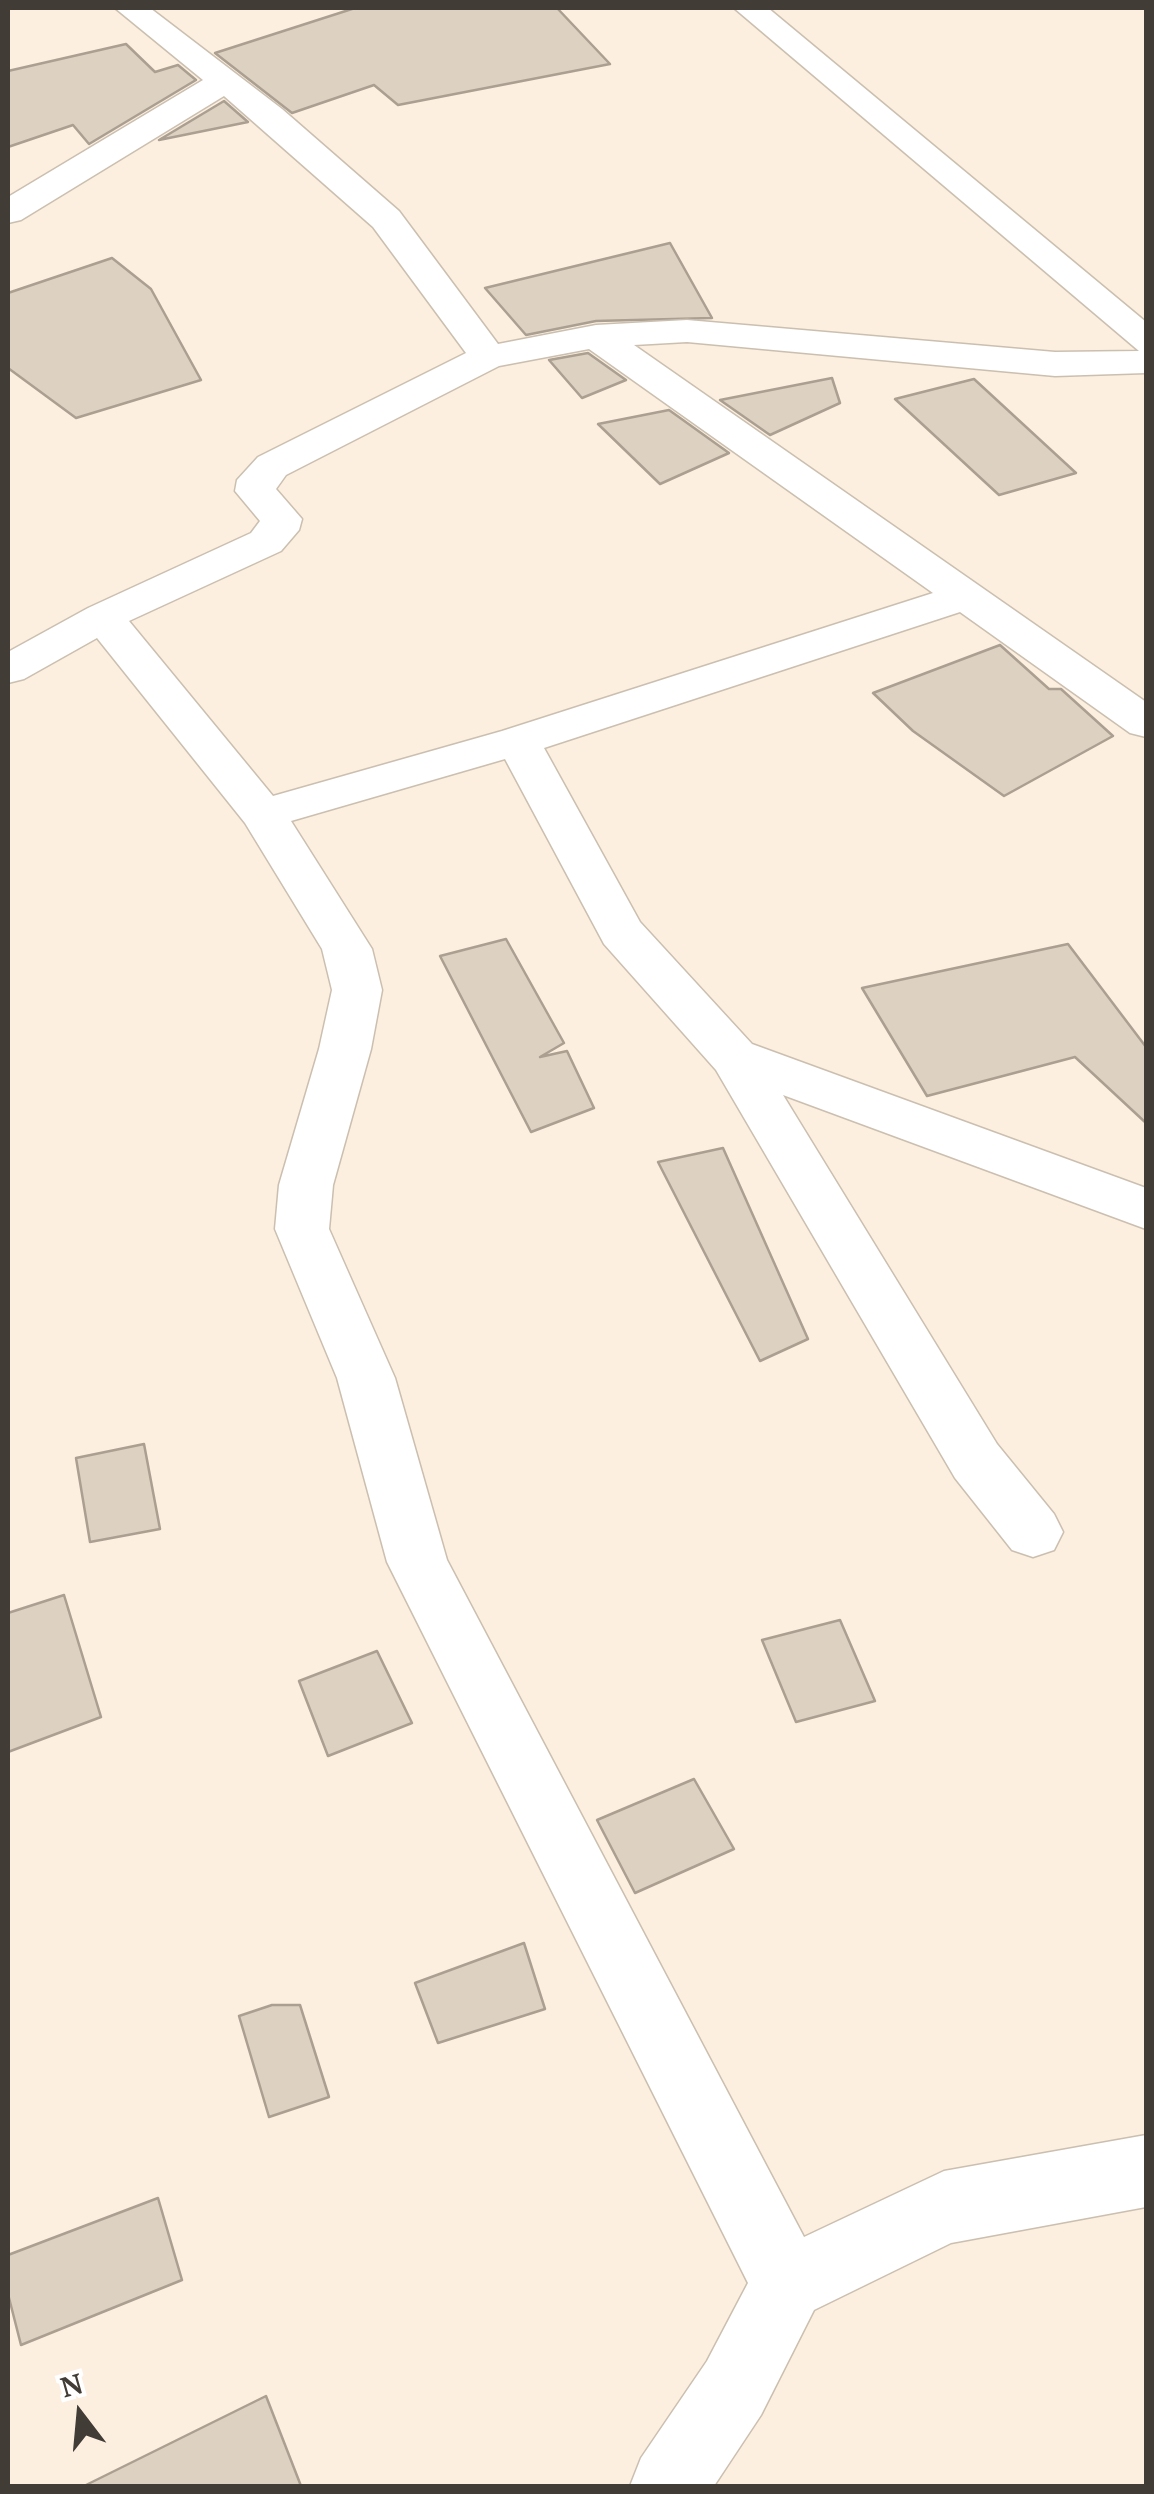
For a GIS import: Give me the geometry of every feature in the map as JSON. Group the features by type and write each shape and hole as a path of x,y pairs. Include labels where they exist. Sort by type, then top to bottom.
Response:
{"street":[{"path":"134,8 386,219 488,357"},
{"path":"749,8 1146,341"},
{"path":"8,212 225,82"},
{"path":"8,670 103,617 266,542 278,530 280,519 255,491 257,480 272,466 488,357 596,336 687,332 1055,364 1146,362"},
{"path":"596,336 1146,723"},
{"path":"263,814 518,741 968,596"},
{"path":"103,617 263,814 347,949 357,990 345,1049 306,1185 302,1229 312,1262 366,1378 417,1562 788,2284"},
{"path":"518,741 620,932 734,1057 976,1461 1033,1532"},
{"path":"734,1057 1146,1209"},
{"path":"670,2486 734,2388 788,2284 944,2208 1146,2171"}],"building":[{"path":"355,8 557,8 610,64 398,105 374,85 292,113 215,53"},
{"path":"126,44 155,72 178,65 196,80 89,144 73,125 8,147 8,71"},
{"path":"224,101 248,122 159,140"},
{"path":"670,243 712,318 596,321 526,335 485,288"},
{"path":"112,258 151,289 201,380 76,418 8,368 8,293"},
{"path":"588,353 626,380 582,398 549,360"},
{"path":"832,378 840,403 770,435 720,400"},
{"path":"974,379 1076,473 999,495 895,399"},
{"path":"669,410 729,453 660,484 598,424"},
{"path":"1000,645 1049,689 1061,689 1113,736 1004,796 913,731 873,693"},
{"path":"506,939 564,1043 540,1057 567,1051 594,1108 531,1132 440,956"},
{"path":"1068,944 1146,1047 1146,1123 1075,1057 927,1096 862,988"},
{"path":"723,1148 808,1339 760,1361 658,1162"},
{"path":"144,1444 160,1529 90,1542 76,1458"},
{"path":"64,1595 101,1717 8,1752 8,1613"},
{"path":"840,1620 875,1701 796,1722 762,1640"},
{"path":"377,1651 412,1723 328,1756 299,1681"},
{"path":"694,1779 734,1849 635,1893 597,1820"},
{"path":"524,1943 545,2009 438,2043 415,1983"},
{"path":"272,2005 300,2005 329,2097 269,2117 239,2016"},
{"path":"158,2198 182,2280 21,2345 8,2294 8,2255"},
{"path":"266,2396 301,2486 84,2486"}]}
